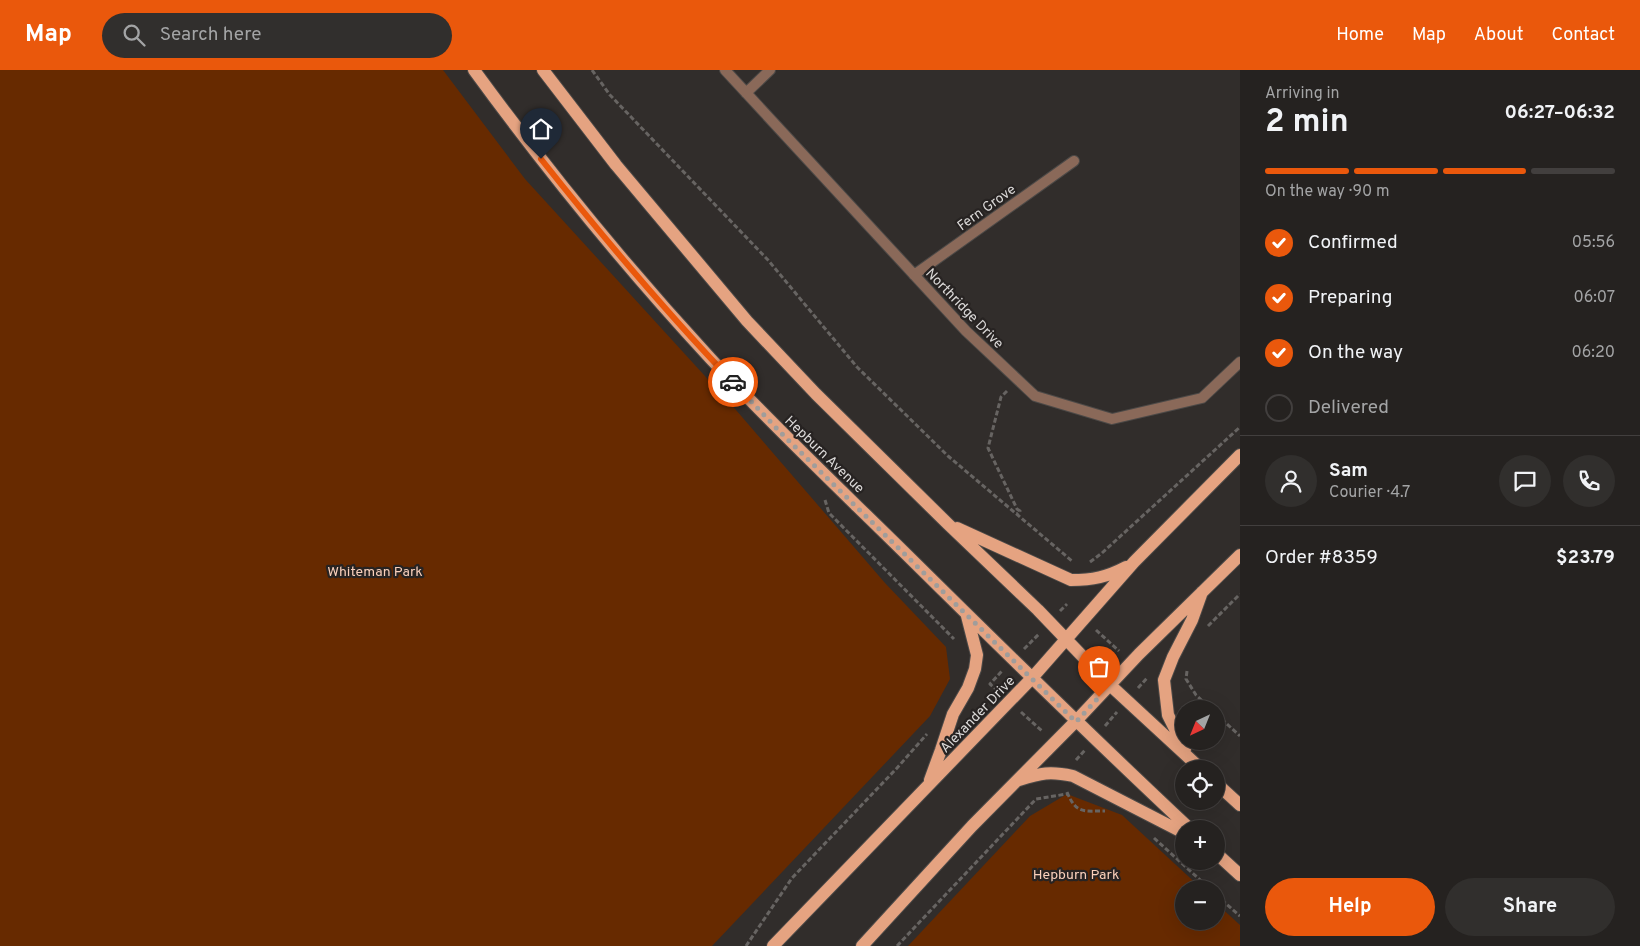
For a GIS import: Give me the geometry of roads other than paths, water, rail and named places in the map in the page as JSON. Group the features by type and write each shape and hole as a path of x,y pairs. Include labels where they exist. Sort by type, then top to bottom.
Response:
{"main road":[{"name":"Hepburn Avenue","path":"474,70 573,200 640,280 710,358 781,433 1076,722 1180,820"},
{"path":"543,70 616,165 747,321 816,394 1038,610 1110,684 1190,758"},
{"name":"Alexander Drive","path":"773,946 1032,678 1134,562 1240,455"},
{"path":"948,524 1071,580 1092,580 1112,574 1134,562"},
{"path":"862,946 972,826 1240,554"},
{"path":"1190,758 1168,715 1164,680 1173,657 1192,620 1203,590"},
{"path":"927,787 953,714 968,688 975,669 977,655 967,614"},
{"path":"1016,781 1055,772 1073,776 1175,828"},
{"path":"1225,791 1240,805"},
{"path":"1225,862 1240,875"}],"street":[{"name":"Northridge Drive","path":"725,70 966,331 1035,396 1112,419 1202,398 1240,362"},
{"path":"746,93 770,70"},
{"name":"Fern Grove","path":"914,275 1074,161"}],"park label":[{"name":"Whiteman Park","path":"375,571"},
{"name":"Hepburn Park","path":"1076,874"}]}
